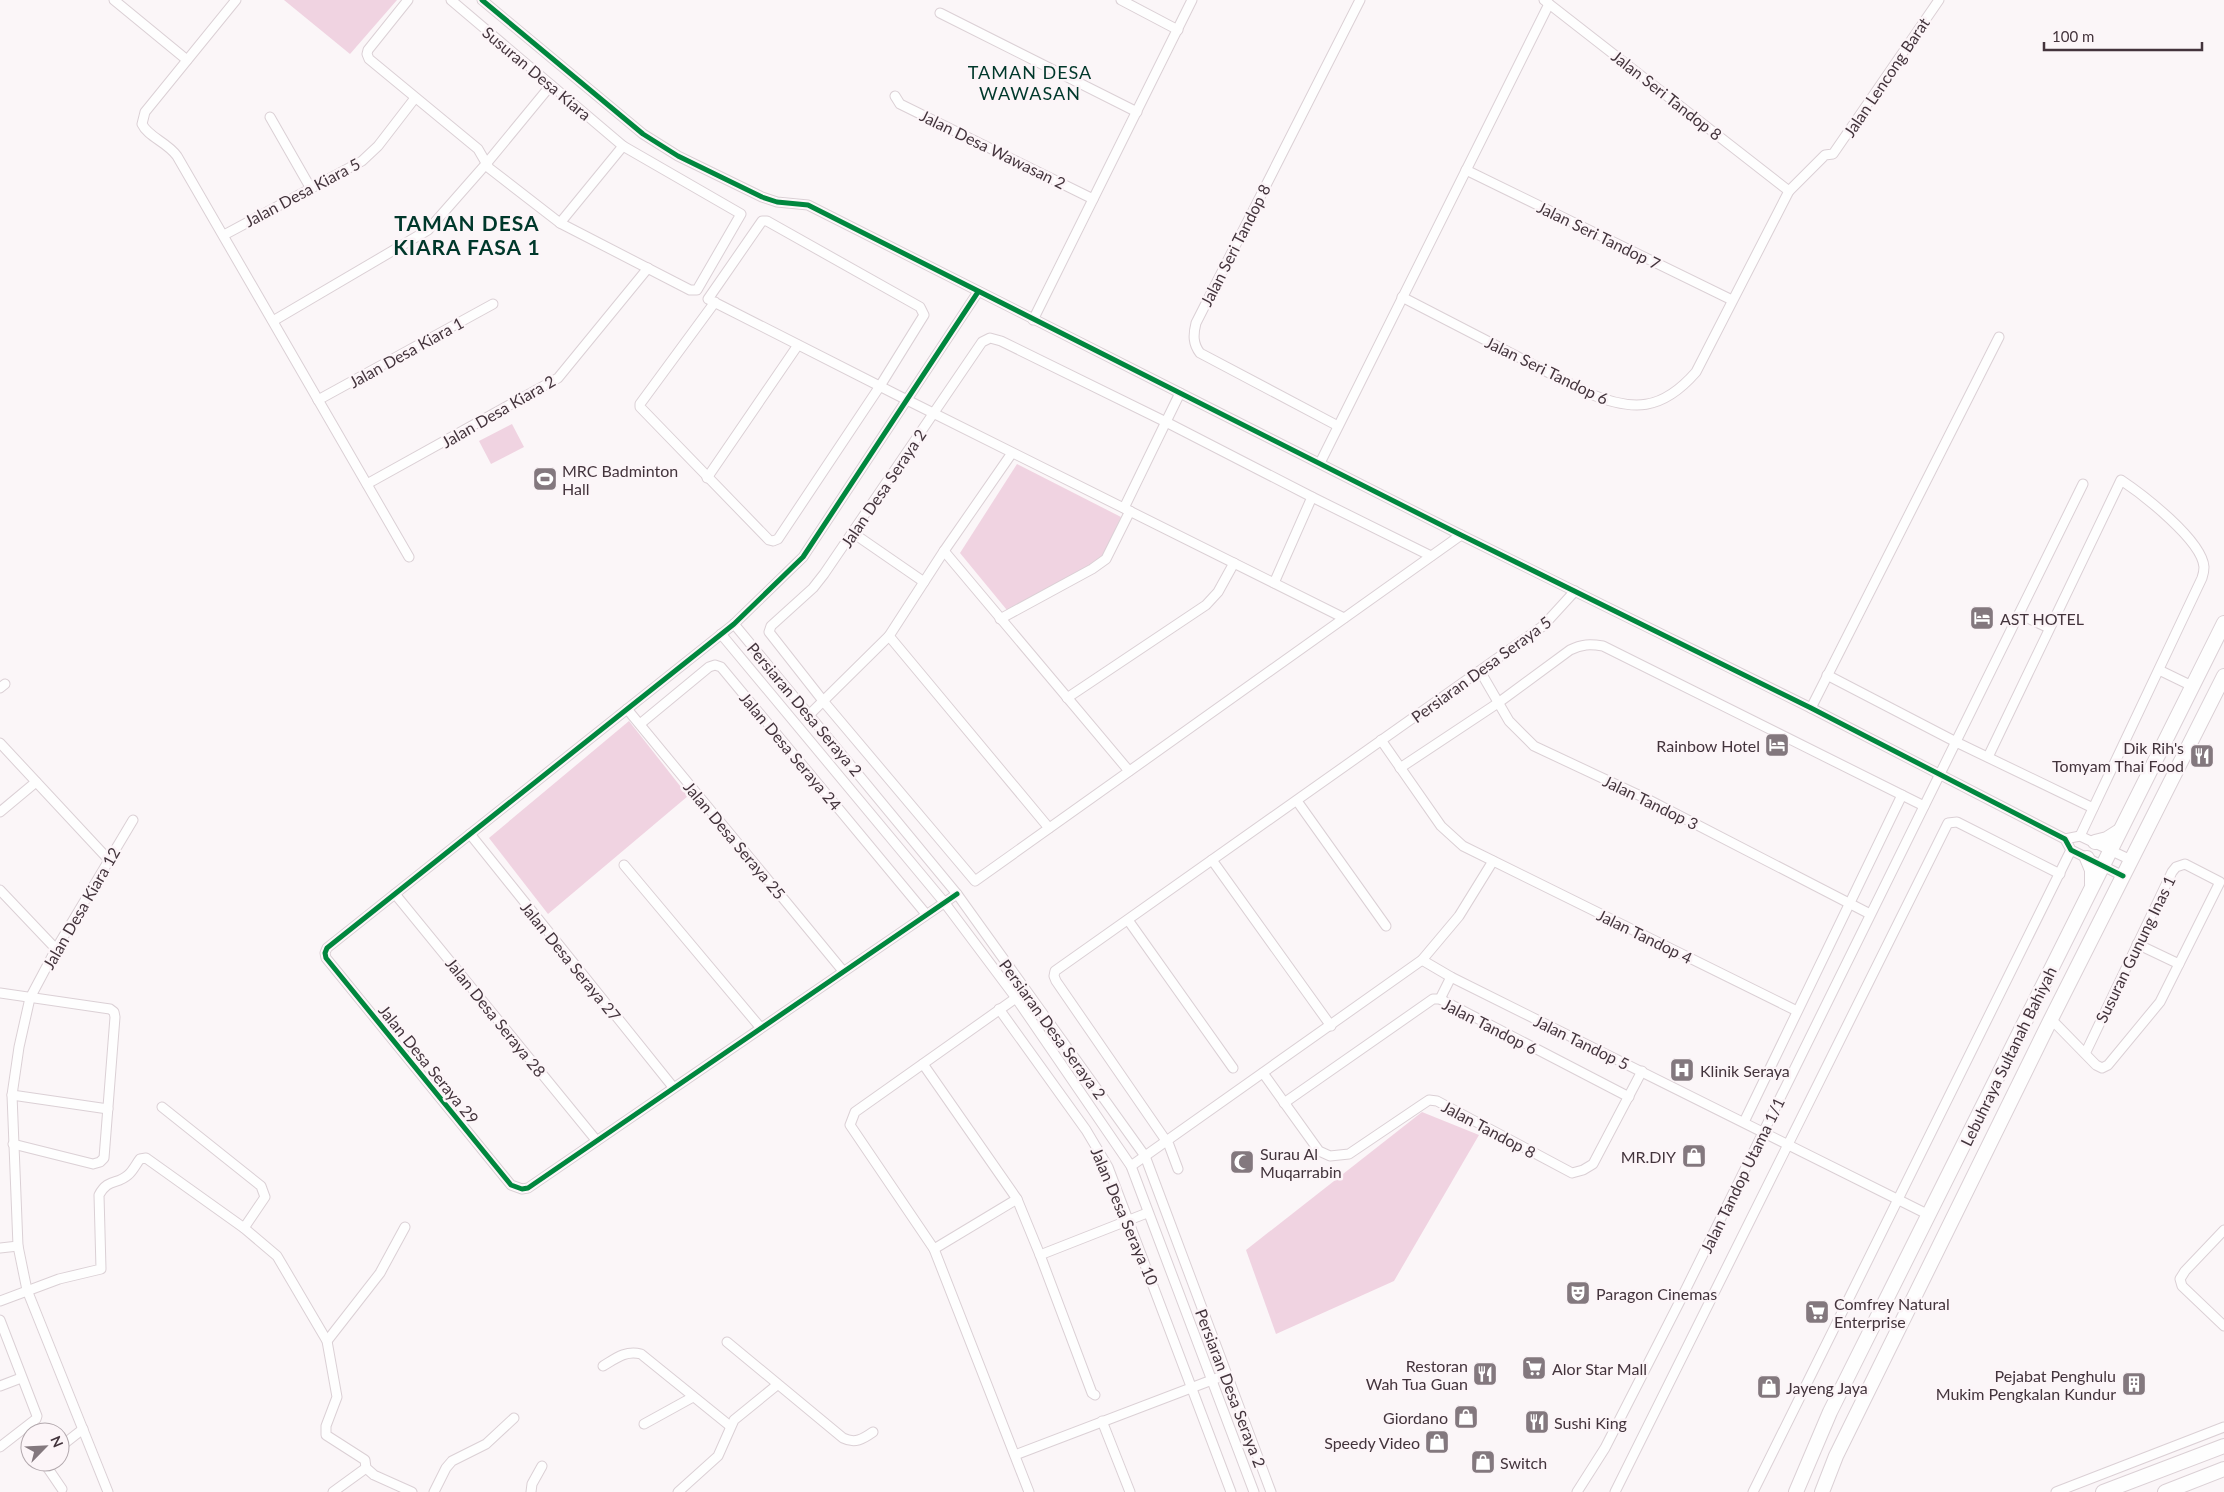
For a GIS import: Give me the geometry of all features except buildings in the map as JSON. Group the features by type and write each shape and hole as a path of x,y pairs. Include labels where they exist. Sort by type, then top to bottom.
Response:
{"main road":[{"name":"Lebuhraya Sultanah Bahiyah","path":"1796,1492 1830,1412 2224,623"},
{"name":"Lebuhraya Sultanah Bahiyah","path":"1822,1492 1836,1456 2051,1020 2224,676"},
{"path":"2095,842 2107,839 2118,832"},
{"path":"2087,858 2093,876 2091,889"},
{"path":"2103,1492 2224,1446"},
{"path":"2172,1491 2224,1469"}],"street":[{"path":"114,0 187,60"},
{"path":"236,0 145,112 142,124 148,132 164,142 177,156 410,557"},
{"path":"408,0 367,54 369,59 478,149 486,164 560,223 648,268"},
{"name":"Susuran Desa Kiara","path":"451,0 623,146 741,214 697,290 690,290 648,268"},
{"path":"482,0 642,134 678,156 762,197 777,202 808,205 1033,320 1940,774 2065,839 2071,850 2123,876"},
{"path":"1121,0 1178,30"},
{"path":"1033,320 1192,0"},
{"name":"Jalan Seri Tandop 8","path":"1338,426 1200,354 1193,334 1196,323 1360,0"},
{"name":"Jalan Lencong Barat","path":"1833,154 1939,0"},
{"path":"1320,463 1466,170 1546,2"},
{"name":"Jalan Seri Tandop 8","path":"1546,2 1789,190"},
{"path":"940,13 1137,112"},
{"path":"273,321 428,230 486,164 551,85"},
{"name":"Jalan Desa Wawasan 2","path":"895,96 900,104 1093,199"},
{"name":"Jalan Desa Kiara 5","path":"224,235 362,161 371,154 415,98"},
{"path":"270,117 310,188"},
{"path":"560,223 623,146"},
{"name":"Jalan Seri Tandop 6","path":"1402,297 1588,393 1610,402 1641,406 1651,404 1685,384 1696,372 1789,190 1825,155 1833,154"},
{"name":"Jalan Seri Tandop 7","path":"1466,170 1732,300"},
{"path":"715,302 640,404 642,412 769,540 776,541 880,386 924,314 920,307 767,221 762,221 708,299 715,302 798,345 880,386 1012,453 1344,618"},
{"name":"Jalan Desa Kiara 2","path":"367,484 558,378 648,268"},
{"path":"395,894 734,624 803,557 978,292"},
{"name":"Jalan Desa Kiara 1","path":"318,400 493,304"},
{"path":"1810,708 1999,337"},
{"name":"Jalan Desa Seraya 2","path":"824,702 769,632 771,626 813,588 853,533 982,342 990,338 1001,341 1166,422"},
{"path":"707,478 798,345"},
{"path":"1000,619 1092,569 1106,559 1180,393"},
{"path":"1166,422 1431,556"},
{"path":"810,714 889,636 1012,453"},
{"path":"1988,757 2120,480 2144,495 2172,520 2196,550 2204,567 2202,578 2080,836"},
{"name":"Jalan Tandop Utama 1/1","path":"1577,1492 1605,1448 1764,1132 2083,484"},
{"path":"1274,583 1312,497"},
{"path":"853,533 924,582"},
{"path":"824,702 974,881 1461,535"},
{"path":"944,552 1129,771"},
{"path":"1067,698 1206,605 1218,592 1234,563"},
{"name":"Persiaran Desa Seraya 5","path":"1166,1142 1054,976 1055,971 1543,626 1575,591"},
{"path":"2019,614 2049,628"},
{"name":"Persiaran Desa Seraya 2","path":"734,624 957,894 1145,1156 1270,1492"},
{"name":"Persiaran Desa Seraya 2","path":"721,634 944,902 1016,998 1131,1166 1254,1492"},
{"path":"889,636 1049,828"},
{"path":"1400,768 1498,703 1570,650 1580,645 1603,646 1924,806"},
{"name":"Jalan Desa Seraya 24","path":"640,724 709,667 715,665 721,667 926,914"},
{"path":"2159,670 2192,686"},
{"name":"Jalan Tandop 3","path":"1480,671 1509,721 1534,746 1647,799 1870,914"},
{"path":"1828,675 1956,742 2093,808"},
{"name":"Jalan Desa Seraya 25","path":"627,709 843,971"},
{"name":"Jalan Tandop 4","path":"1381,740 1452,838 1463,846 1797,1011"},
{"path":"0,743 109,860"},
{"path":"0,812 36,782"},
{"path":"1744,1122 1902,794"},
{"path":"1297,800 1386,926"},
{"name":"Jalan Desa Kiara 12","path":"108,1491 27,1290 18,1246 12,1095 30,998 56,948 133,820"},
{"path":"1615,1492 1948,823 1957,822 2060,874"},
{"name":"Jalan Desa Seraya 27","path":"470,834 673,1087"},
{"path":"2065,839 2080,836 2131,860"},
{"path":"1753,1492 2071,850"},
{"path":"1212,860 1331,1026"},
{"path":"1131,1166 1422,960 1459,916 1493,861"},
{"name":"Susuran Gunung Inas 1","path":"2185,864 2220,882 2160,1002 2108,1065 2099,1067 2085,1054 2137,944 2172,872 2176,868 2185,864"},
{"path":"624,865 760,1027"},
{"path":"0,890 56,948"},
{"name":"Jalan Desa Seraya 29","path":"395,894 327,948 326,958 511,1185 522,1189 528,1188 596,1140"},
{"name":"Jalan Desa Seraya 28","path":"395,894 596,1140"},
{"path":"596,1140 957,894"},
{"path":"1128,920 1233,1068"},
{"path":"2137,944 2180,964"},
{"name":"Jalan Tandop 5","path":"1422,960 1929,1215"},
{"path":"1440,1000 1451,976"},
{"path":"0,993 110,1009 114,1017 104,1158 100,1162 93,1164 13,1144"},
{"path":"1016,998 855,1112 850,1124 934,1249 1029,1492"},
{"name":"Jalan Tandop 6","path":"1284,1103 1427,1001 1440,1000 1629,1097"},
{"name":"Jalan Desa Seraya 10","path":"999,1009 1098,1147 1108,1167 1130,1220 1231,1492"},
{"path":"2051,1020 2085,1054"},
{"path":"923,1064 1017,1199 1092,1393 1095,1395"},
{"path":"1629,1097 1642,1071"},
{"path":"1263,1073 1284,1103"},
{"path":"12,1095 108,1109"},
{"name":"Jalan Tandop 8","path":"1284,1103 1319,1151 1330,1156 1349,1154 1429,1100 1438,1101 1572,1173 1583,1170 1593,1164 1629,1097"},
{"path":"162,1107 261,1186 265,1197 244,1228"},
{"path":"1166,1142 1178,1169"},
{"path":"0,1301 59,1279 101,1269 99,1195 110,1182 122,1179 129,1174 140,1158 146,1158 244,1228 277,1256 327,1341 337,1397 326,1426 326,1435 364,1460 366,1468 374,1475 412,1492"},
{"path":"934,1249 1017,1199"},
{"path":"1040,1255 1147,1212"},
{"path":"327,1341 380,1274 405,1227"},
{"path":"2224,1230 2185,1271 2180,1280 2182,1286 2224,1326"},
{"path":"0,1248 18,1246"},
{"path":"0,1320 21,1378 36,1411 36,1419 0,1448"},
{"path":"727,1342 777,1385 850,1441 863,1438 873,1432"},
{"path":"603,1366 626,1353 641,1354 718,1414 730,1426"},
{"path":"1015,1455 1226,1375"},
{"path":"0,1386 21,1378"},
{"path":"678,1492 718,1456 730,1426 740,1414 777,1385"},
{"path":"644,1424 693,1396"},
{"path":"434,1492 446,1468 452,1461 486,1444 514,1418"},
{"path":"1102,1421 1130,1492"},
{"path":"2056,1492 2224,1427"},
{"path":"70,1439 82,1429"},
{"path":"531,1492 532,1484 542,1466"},
{"path":"333,1492 366,1468"},
{"path":"50,1472 62,1489"}],"shaded area":[{"path":"284,0 397,0 350,54"},
{"path":"512,424 524,447 491,464 479,441"},
{"path":"1017,464 1121,517 1102,557 1011,615 960,553"},
{"path":"629,721 688,796 548,914 489,838"},
{"path":"1422,1112 1479,1135 1394,1281 1276,1334 1246,1250"}],"cycle path":[{"path":"482,0 643,134 678,156 762,197 777,202 808,205 1461,535 1811,708 2065,839 2071,850 2123,876"},
{"path":"957,894 528,1188 522,1189 511,1185 326,958 325,953 327,948 734,624 803,557 978,292"}],"place":[{"name":"MRC Badminton Hall","path":"545,479"},
{"name":"AST HOTEL","path":"1982,618"},
{"name":"Rainbow Hotel","path":"1777,745"},
{"name":"Dik Rih's Tomyam Thai Food","path":"2202,756"},
{"name":"Klinik Seraya","path":"1682,1070"},
{"name":"MR.DIY","path":"1694,1156"},
{"name":"Surau Al Muqarrabin","path":"1242,1162"},
{"name":"Paragon Cinemas","path":"1578,1293"},
{"name":"Comfrey Natural Enterprise","path":"1817,1312"},
{"name":"Alor Star Mall","path":"1534,1368"},
{"name":"Restoran Wah Tua Guan","path":"1485,1374"},
{"name":"Pejabat Penghulu Mukim Pengkalan Kundur","path":"2134,1384"},
{"name":"Jayeng Jaya","path":"1769,1387"},
{"name":"Giordano","path":"1466,1417"},
{"name":"Sushi King","path":"1537,1422"},
{"name":"Speedy Video","path":"1437,1442"},
{"name":"Switch","path":"1483,1462"}],"district":[{"name":"TAMAN DESA WAWASAN","path":"1030,82"},
{"name":"TAMAN DESA KIARA FASA 1","path":"467,234"}]}
